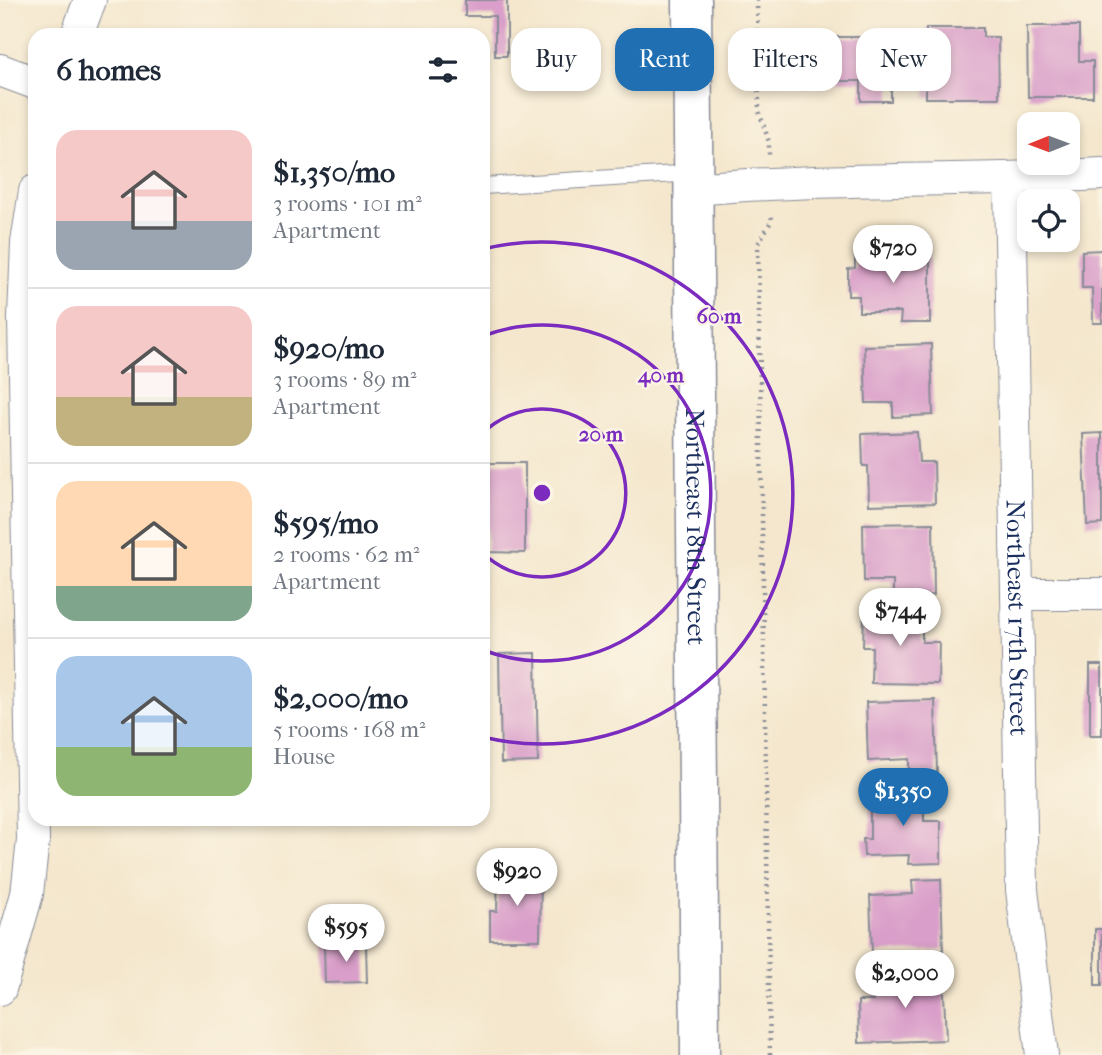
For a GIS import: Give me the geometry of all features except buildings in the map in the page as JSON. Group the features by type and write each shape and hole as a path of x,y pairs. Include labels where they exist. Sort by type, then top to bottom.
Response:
{"street":[{"path":"80,28 90,0"},
{"name":"Northeast 18th Street","path":"692,0 700,1055"},
{"path":"0,70 28,80"},
{"path":"694,181 771,183 1010,180 1102,174"},
{"name":"Northeast 17th Street","path":"1010,180 1022,890 1042,1055"},
{"path":"28,236 14,562 28,767"},
{"path":"1017,594 1102,594"},
{"path":"0,989 27,894 32,826"}],"lane":[{"path":"490,186 694,181"}],"path":[{"path":"757,0 759,111 769,142 772,220 758,244 770,1055"}]}
